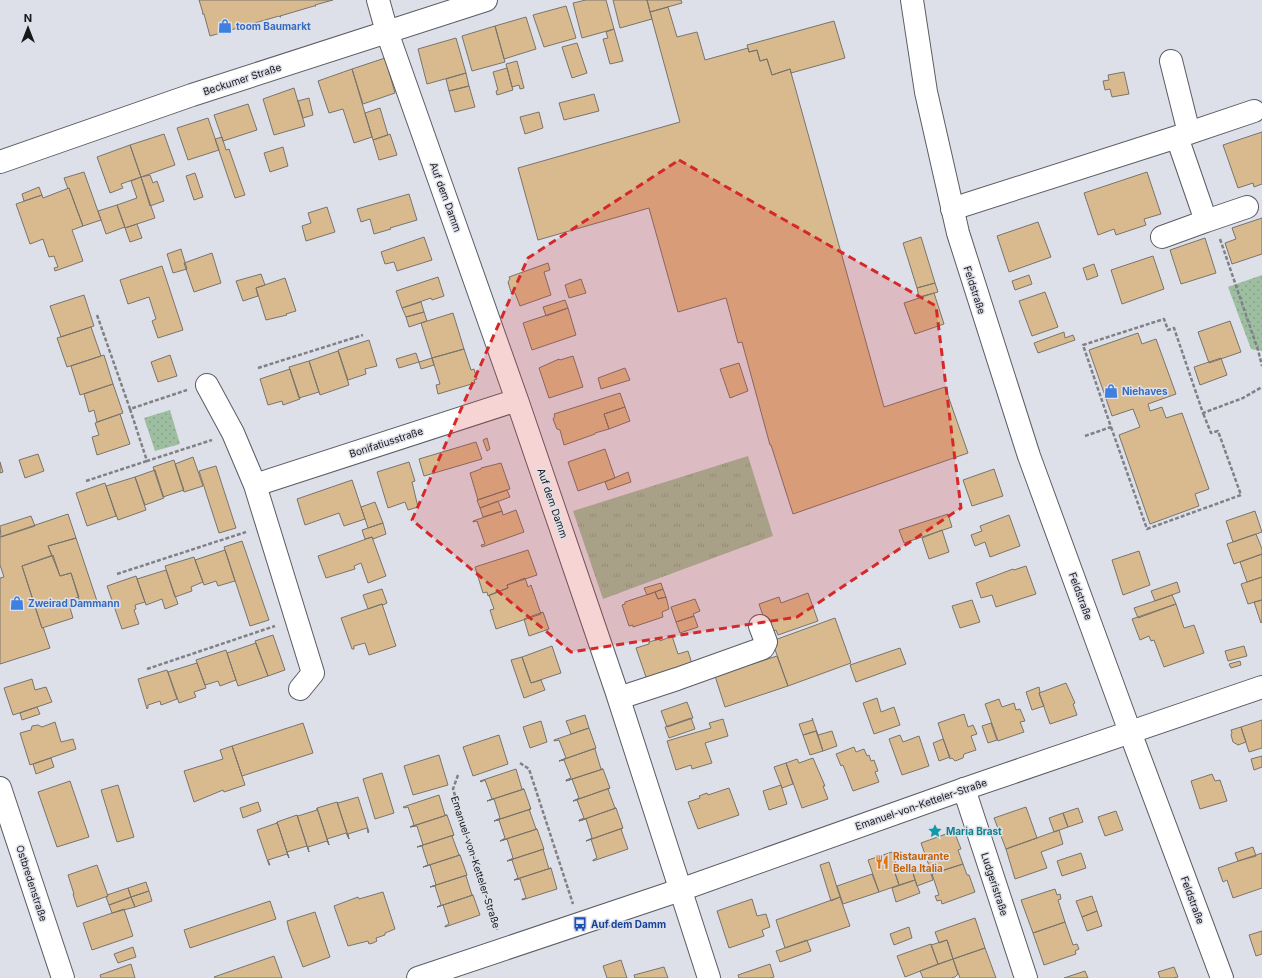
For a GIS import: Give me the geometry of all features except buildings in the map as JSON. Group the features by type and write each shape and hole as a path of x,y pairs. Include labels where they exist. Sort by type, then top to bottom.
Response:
{"street":[{"name":"Auf dem Damm","path":"378,0 387,32 518,400 619,698 709,978"},
{"name":"Beckumer Straße","path":"0,162 192,95 486,0"},
{"name":"Feldstraße","path":"912,0 926,92 952,209 975,290 1029,456 1222,978"},
{"path":"1171,61 1183,135 1206,221"},
{"path":"952,209 1254,111"},
{"path":"1162,237 1247,207"},
{"path":"207,385 233,433 255,485 297,619 313,673 300,689"},
{"name":"Bonifatiusstraße","path":"255,485 518,400"},
{"path":"619,698 763,648 766,642 760,626"},
{"name":"Emanuel-von-Ketteler-Straße","path":"418,978 680,890 964,789 1262,687"},
{"name":"Ostbredenstraße","path":"0,788 63,978"},
{"name":"Ludgeristraße","path":"964,789 1026,978"}],"path":[{"path":"1206,221 1218,232 1262,366"},
{"path":"97,314 147,461"},
{"path":"1164,319 1168,330 1174,328 1211,433 1218,431 1241,495 1147,529 1111,427 1083,345 1164,319"},
{"path":"258,368 363,335"},
{"path":"130,409 173,394 207,385"},
{"path":"1203,412 1243,398 1262,387"},
{"path":"1085,436 1111,427"},
{"path":"86,481 233,433"},
{"path":"117,574 268,525"},
{"path":"147,669 297,619"},
{"path":"520,763 529,769 580,923"},
{"name":"Emanuel-von-Ketteler-Straße","path":"458,775 453,789 503,949"}],"highlighted area":[{"path":"679,160 936,306 961,508 797,617 571,652 412,520 528,258"}],"green space":[{"path":"1262,275 1262,351 1251,349 1228,287"},
{"path":"170,410 180,444 155,451 144,418"},
{"path":"748,456 773,536 603,599 573,511"}],"place":[{"name":"toom Baumarkt","path":"225,26"},
{"name":"Niehaves","path":"1111,391"},
{"name":"Zweirad Dammann","path":"17,603"},
{"name":"Maria Brast","path":"935,831"},
{"name":"Ristaurante Bella Italia","path":"882,862"},
{"name":"Auf dem Damm","path":"580,924"}]}
